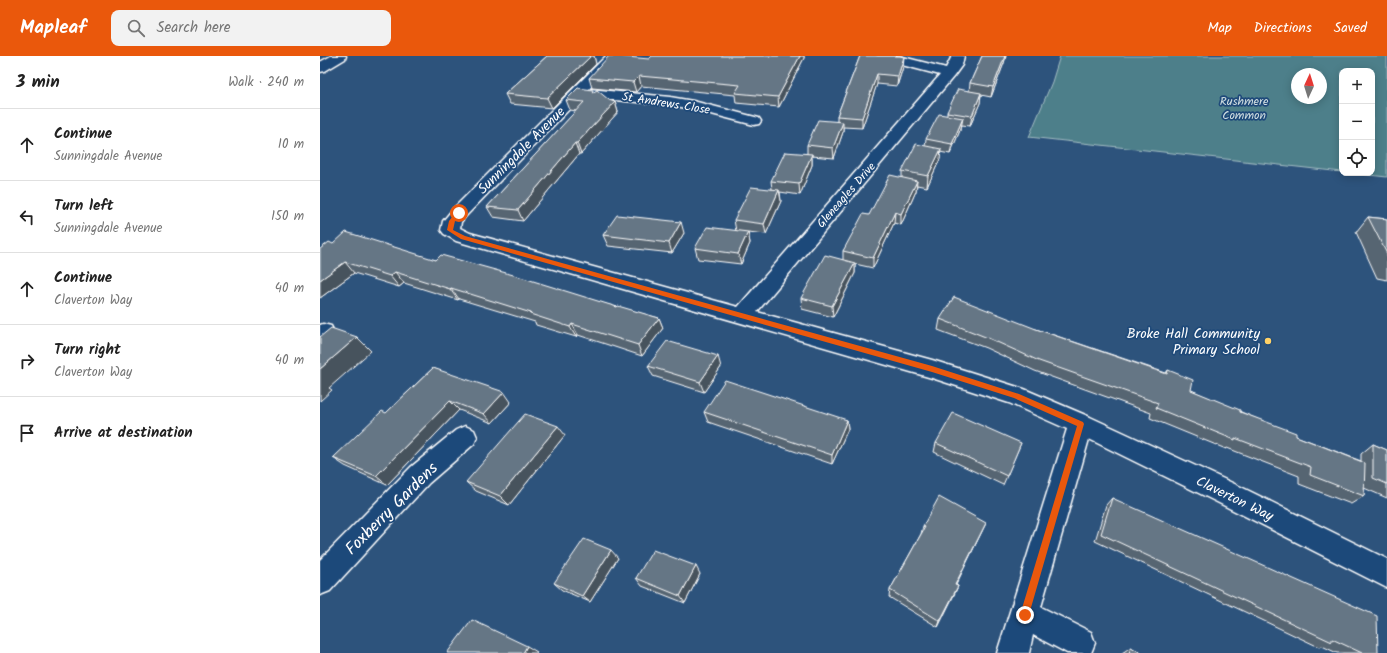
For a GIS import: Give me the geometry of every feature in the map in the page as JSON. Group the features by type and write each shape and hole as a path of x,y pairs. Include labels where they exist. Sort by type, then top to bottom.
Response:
{"street":[{"path":"320,68 340,56"},
{"name":"Sunningdale Avenue","path":"613,56 459,213 452,221 450,230 463,238 932,369"},
{"path":"884,56 949,73"},
{"name":"Gleneagles Drive","path":"742,316 949,73 955,65 958,56"},
{"name":"St Andrews Close","path":"578,92 670,101 693,105 754,121"},
{"name":"Claverton Way","path":"932,369 1016,396 1081,424 1232,496 1387,574"},
{"path":"1013,653 1081,424"},
{"name":"Foxberry Gardens","path":"320,581 420,475 465,437"},
{"path":"1025,615 1080,643"}],"green space":[{"name":"Rushmere Common","path":"1060,56 1387,56 1387,177 1375,176 1375,68 1339,68 1339,172 1029,137 1052,82"}],"building":[{"path":"547,56 591,56 547,98 505,94"},
{"path":"609,56 649,59 652,56 800,56 778,97 735,93 740,85 639,76 633,82 589,78"},
{"path":"860,56 904,57 898,76 877,74 862,118 837,116"},
{"path":"982,56 1005,56 993,87 970,83"},
{"path":"578,88 593,90 592,93 597,90 609,100 615,102 577,143 575,143 518,210 487,207 584,102 566,100"},
{"path":"958,89 981,93 972,116 947,112"},
{"path":"939,114 963,118 952,144 926,139"},
{"path":"818,120 843,122 833,148 807,145"},
{"path":"916,144 941,149 928,176 902,171"},
{"path":"785,152 812,154 799,184 771,181"},
{"path":"890,175 917,181 901,214 895,212 873,258 843,251 863,214 869,215"},
{"path":"751,187 779,190 764,224 734,220"},
{"path":"617,215 681,222 669,243 603,235"},
{"path":"1368,217 1387,219 1387,254"},
{"path":"707,227 748,232 738,254 695,248"},
{"path":"346,232 436,260 441,255 659,318 638,345 572,324 570,327 530,314 531,313 395,272 390,276 345,262 320,280 320,249 329,242 333,244"},
{"path":"825,255 855,263 832,306 801,298"},
{"path":"954,297 1036,329 1167,374 1168,370 1193,380 1191,390 1240,410 1240,412 1296,433 1296,436 1365,463 1364,496 1310,475 1311,467 1235,438 1235,440 1156,408 1158,403 1039,361 988,338 940,319"},
{"path":"331,328 357,337 320,369 320,337"},
{"path":"667,341 718,356 700,382 648,366"},
{"path":"433,368 504,392 484,414 450,401 376,476 333,458 382,411 386,413"},
{"path":"725,380 847,420 832,455 704,412"},
{"path":"953,413 1021,443 1007,476 936,443"},
{"path":"525,414 558,426 500,496 466,482"},
{"path":"1373,444 1387,450 1387,484 1373,478"},
{"path":"939,497 986,523 955,585 958,586 940,621 890,590 925,527 923,526"},
{"path":"1112,498 1377,616 1378,653 1362,653 1332,639 1332,642 1101,534"},
{"path":"584,539 611,550 582,596 554,583"},
{"path":"653,550 696,566 680,596 636,578"},
{"path":"472,620 527,646 523,653 447,653"},
{"path":"1131,647 1141,653 1129,653"}],"place":[{"name":"Broke Hall Community Primary School","path":"1268,341"}],"route":[{"path":"459,213 452,221 450,230 463,238 932,369 1016,396 1081,424 1025,615"}]}
